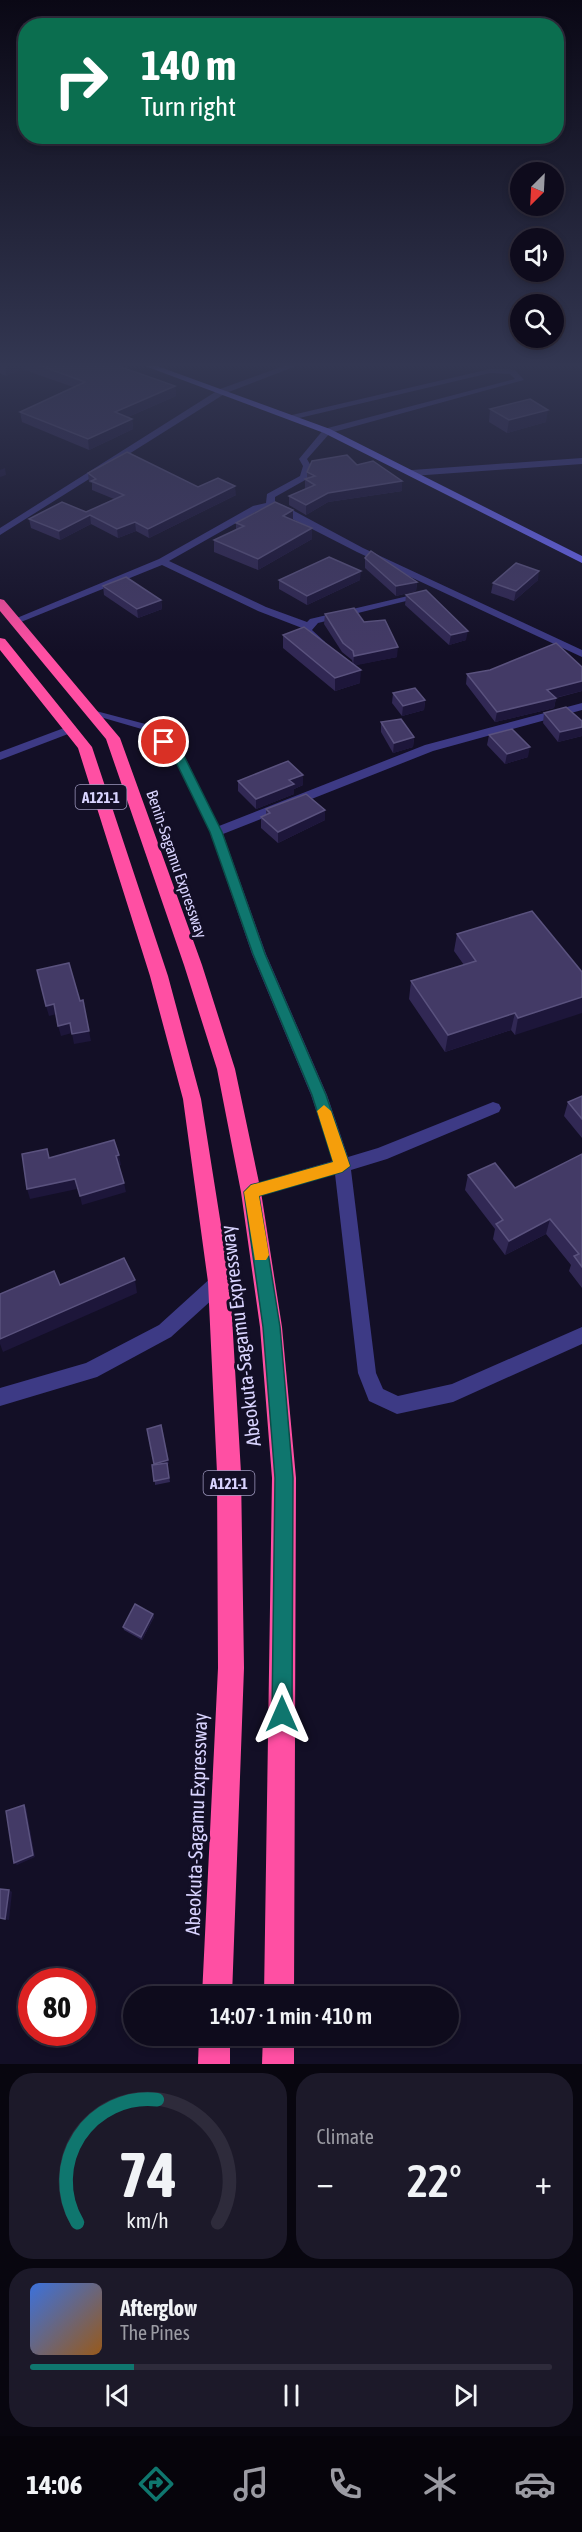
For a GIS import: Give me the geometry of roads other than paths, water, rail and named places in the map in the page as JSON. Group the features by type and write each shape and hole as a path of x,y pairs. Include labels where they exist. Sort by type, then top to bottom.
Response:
{"highway":[{"name":"Benin-Sagamu Expressway","path":"0,603 96,714 113,738 193,965"},
{"name":"A121-1","path":"0,642 72,729"},
{"name":"Abeokuta-Sagamu Expressway","path":"72,729 85,747 159,976 192,1099 219,1282 229,1473 231,1668 217,1986"},
{"name":"Abeokuta-Sagamu Expressway","path":"193,965 226,1070 251,1192 272,1327 284,1478 279,1986"},
{"path":"214,2064 215,2046"},
{"path":"278,2064 279,2046"}],"street":[{"path":"0,532 114,459"},
{"path":"271,505 270,496 304,477 307,466 303,459"},
{"path":"384,459 582,560"},
{"path":"412,473 582,461"},
{"path":"17,620 162,561 256,508 271,505 280,507 360,550 582,654"},
{"path":"162,561 262,609 308,626"},
{"path":"331,651 307,632 308,626 314,621 445,590"},
{"path":"216,832 429,748 582,706"},
{"path":"96,714 149,728 179,756 216,832 259,954 319,1095 342,1166 367,1373 376,1395 397,1405 453,1393 582,1335"},
{"path":"0,756 72,729"},
{"path":"251,1192 381,1154 493,1108"},
{"path":"0,1397 90,1371 165,1331 219,1282"}]}
